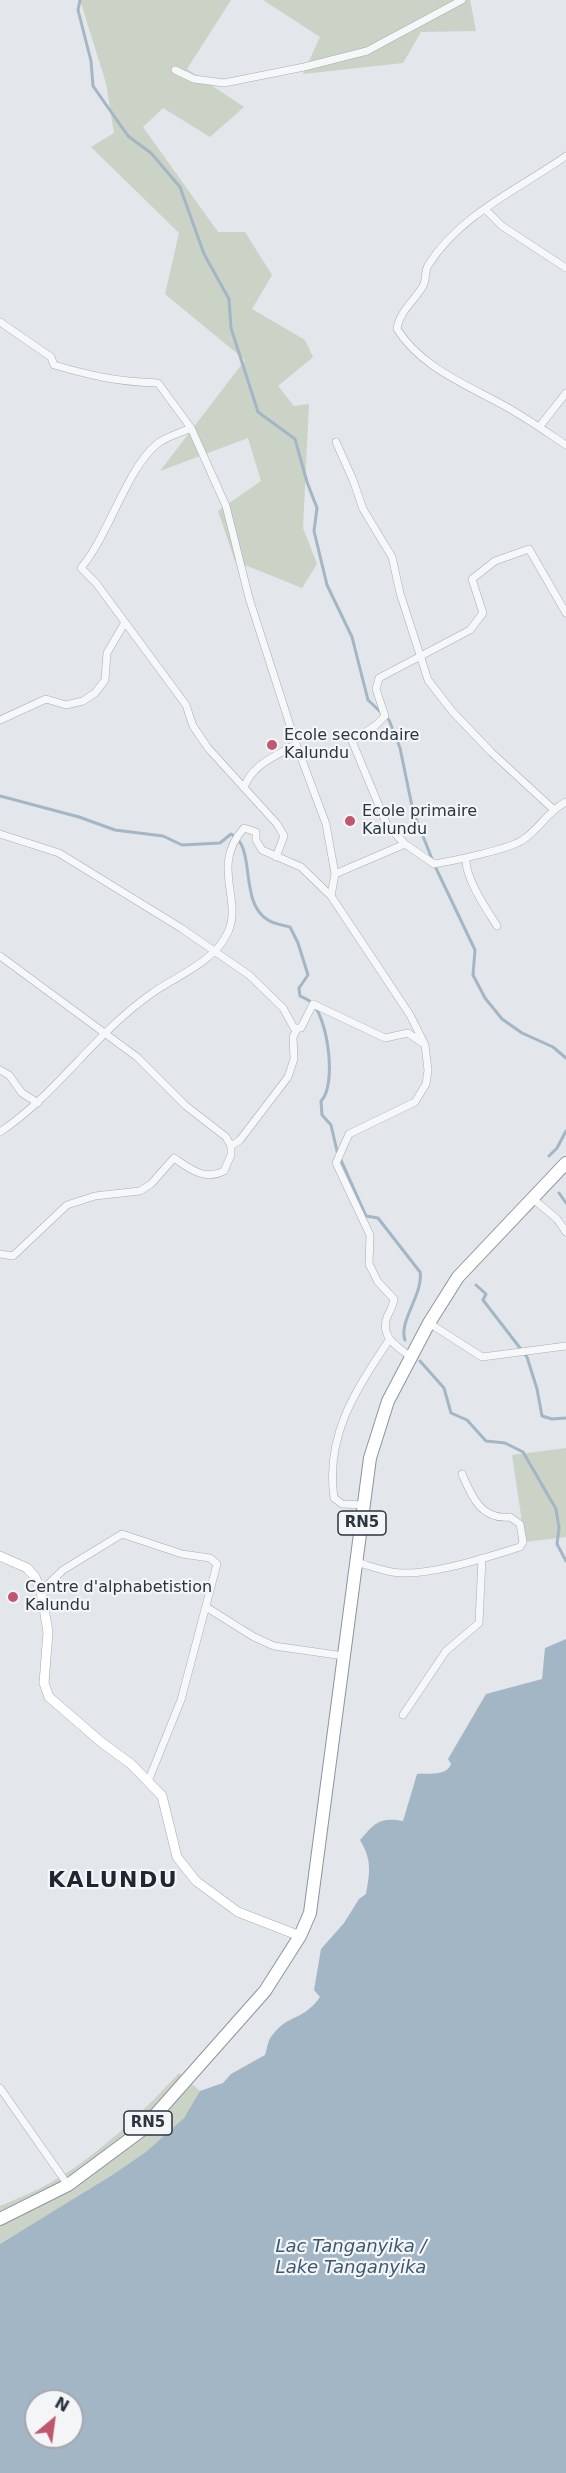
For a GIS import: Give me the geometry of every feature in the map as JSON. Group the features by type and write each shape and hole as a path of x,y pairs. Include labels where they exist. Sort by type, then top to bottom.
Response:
{"highway":[{"name":"RN5","path":"0,2219 68,2184 142,2130 265,1991 300,1936 310,1913 370,1458 388,1401 429,1323 458,1277 566,1163"}],"street":[{"path":"175,70 194,79 224,83 325,62 367,51 462,0"},
{"path":"566,156 531,180 510,190 466,223 439,249 426,267 425,283 399,320 397,329 403,338 433,366 540,426 566,445"},
{"path":"486,210 502,226 566,268"},
{"path":"0,322 41,353 51,357 54,364 104,380 118,378 130,382 158,383 191,428 226,506 249,598 292,723 296,744 326,824 335,874 331,896"},
{"path":"540,426 566,393"},
{"path":"191,428 158,443 146,456 106,531 81,568 102,592 186,705 193,726 208,748 270,814 284,836 276,857"},
{"path":"336,442 363,509 392,557 428,680 452,711 491,752 553,809"},
{"path":"566,613 529,549 495,561 472,579 482,604 483,613 477,623 470,630 379,678 376,689 385,716 352,741 387,825 405,844 434,864 466,859 520,842 553,809 566,802"},
{"path":"0,720 46,699 66,705 90,697 105,680 107,653 124,624"},
{"path":"244,788 248,775 256,767 296,744"},
{"path":"0,1132 38,1103 105,1035 151,994 214,951 229,932 231,922 228,871 233,840 244,828 250,828 256,832 256,840 262,850 301,867 331,896 410,1015 425,1045 426,1084 415,1102 348,1134 336,1163 370,1235 369,1264 378,1282 394,1299 385,1329 389,1340 412,1358"},
{"path":"0,834 49,850 86,868 110,886 158,913 249,975 274,999 290,1023 297,1029"},
{"path":"335,874 405,844"},
{"path":"466,859 466,865 480,898 497,926"},
{"path":"0,956 137,1058 186,1106 226,1137 231,1146 229,1164 217,1175 203,1175 174,1158 151,1184 140,1191 103,1194 72,1203 60,1210 13,1256 0,1254"},
{"path":"231,1146 240,1140 288,1077 294,1059 293,1037 305,1021 306,1014 313,1004 385,1038 408,1033 425,1045"},
{"path":"0,1070 9,1075 22,1093 38,1103"},
{"path":"532,1198 557,1220 566,1232"},
{"path":"429,1323 482,1357 566,1347"},
{"path":"365,1505 342,1504 334,1498 334,1445 355,1395 389,1340"},
{"path":"356,1562 399,1573 482,1558 522,1545 519,1524 510,1517 501,1518 477,1506 462,1474"},
{"path":"41,1591 63,1570 122,1534 182,1554 210,1558 217,1564 181,1700 149,1779"},
{"path":"0,1557 27,1568 36,1577 41,1591 48,1632 44,1683 49,1697 149,1779 162,1796 177,1857 196,1881 238,1912 300,1936"},
{"path":"403,1715 446,1651 479,1623 482,1558"},
{"path":"206,1607 254,1637 274,1646 344,1656"},
{"path":"0,2088 68,2184"}],"green space":[{"path":"80,0 231,0 187,69 244,107 210,137 163,108 143,127 218,232 245,232 272,275 252,309 305,340 313,357 278,386 294,406 309,404 303,528 317,564 302,588 235,561 218,511 261,481 248,438 160,471 245,360 165,294 179,233 91,147 114,133 106,83"},
{"path":"263,0 470,0 476,31 421,32 403,63 303,74 320,37"},
{"path":"566,1448 566,1537 525,1542 512,1455"},
{"path":"179,2073 200,2091 186,2116 164,2138 120,2173 0,2244 0,2206 50,2183 85,2160 150,2104"}],"water":[{"name":"Lac Tanganyika / Lake Tanganyika","path":"566,1639 566,2473 0,2473 0,2244 146,2152 184,2118 200,2091 223,2083 231,2074 265,2055 270,2038 279,2027 314,2004 320,1997 314,1990 321,1949 344,1923 359,1899 366,1894 369,1866 367,1854 360,1840 378,1823 388,1820 403,1821 417,1774 437,1773 449,1768 451,1764 448,1759 486,1694 542,1679 545,1648"}],"waterway":[{"path":"80,0 78,10 91,61 93,86 128,136 151,153 180,187 204,254 229,299 231,328 258,412 295,439 317,508 314,531 327,585 352,637 368,700 389,720 400,748 413,811 434,864 475,950 473,975 485,998 502,1019 522,1033 553,1047 566,1058"},
{"path":"0,796 79,817 115,830 163,836 182,845 220,843 231,834 239,840 244,850 253,901 259,912 270,921 290,927 298,943 308,975 299,988 300,996 311,1002 318,1011 326,1037 329,1081 321,1101 322,1115 331,1125 337,1151 366,1216 378,1218 420,1272 418,1289 405,1325 405,1340"},
{"path":"549,1156 557,1148 566,1131"},
{"path":"559,1193 566,1203"},
{"path":"476,1285 486,1294 483,1300 527,1357 537,1389 542,1416 552,1419 566,1418"},
{"path":"420,1361 444,1388 451,1413 467,1420 486,1441 505,1443 523,1452 556,1509 559,1528 557,1544 566,1561"}],"place":[{"name":"Ecole secondaire Kalundu","path":"272,745"},
{"name":"Ecole primaire Kalundu","path":"350,821"},
{"name":"Centre d'alphabetistion Kalundu","path":"13,1597"}],"district":[{"name":"KALUNDU","path":"113,1881"}]}
